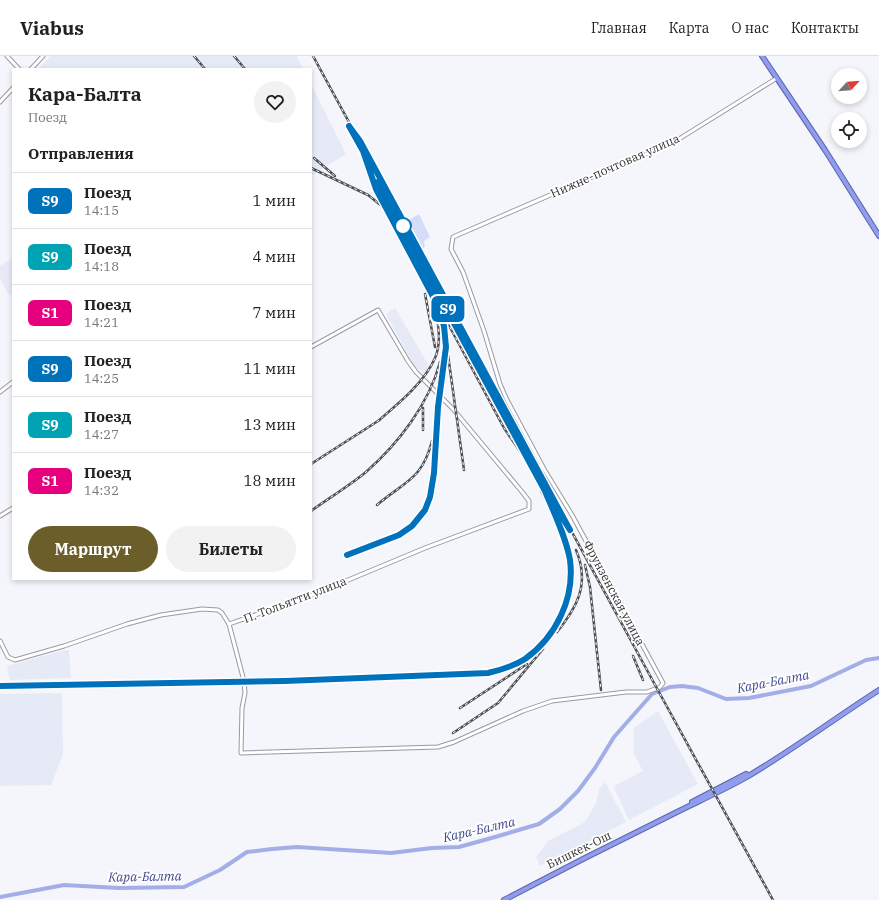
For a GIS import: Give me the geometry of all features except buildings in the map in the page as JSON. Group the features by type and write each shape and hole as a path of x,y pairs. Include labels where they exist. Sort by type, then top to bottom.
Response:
{"highway":[{"path":"762,56 775,79 874,232 879,236"},
{"name":"Бишкек-Ош","path":"504,900 576,862 664,819 712,791 764,765 879,690"}],"street":[{"path":"7,56 18,68"},
{"path":"32,68 43,56"},
{"name":"Нижне-почтовая улица","path":"452,240 453,237 620,166 679,139 775,79"},
{"path":"0,102 12,89"},
{"name":"Фрунзенская улица","path":"229,624 244,680 245,692 242,708 241,753 438,747 454,742 523,711 552,701 626,692 647,692 660,687 663,683 572,515 544,469 507,400 500,384 484,331 463,272 451,249 452,240"},
{"name":"П. Тольятти улица","path":"0,641 8,657 15,660 38,654 126,624 162,615 202,609 218,610 222,613 229,624 305,598 426,548 529,509 528,501 523,493 453,409 416,372 378,310 312,346"},
{"path":"0,392 12,383"},
{"path":"0,516 12,509"}],"shaded area":[{"path":"50,56 297,56 303,68 39,68"},
{"path":"312,86 346,154 312,175"},
{"path":"419,214 430,237 424,241 425,247 422,249 407,221"},
{"path":"12,259 12,294 9,296 0,278 0,266"},
{"path":"395,308 429,366 424,373 414,366 386,314"},
{"path":"69,650 71,678 10,680 7,666"},
{"path":"62,693 63,754 51,785 0,786 0,694"},
{"path":"658,711 698,784 629,820 614,786 643,771 634,754 634,728"},
{"path":"605,782 626,822 540,866 536,857 548,841 585,822 596,803 599,789"}],"waterway":[{"name":"Кара-Балта","path":"0,897 64,885 119,888 184,887 220,870 247,852 272,849 297,847 391,853 432,848 459,847 539,824 560,809 578,791 595,768 614,737 652,694 670,687 682,686 698,688 726,699 749,698 811,686 866,660 879,658"}],"railway":[{"path":"194,56 204,68"},
{"path":"234,56 244,68"},
{"path":"313,56 773,900"},
{"path":"314,158 335,176"},
{"path":"312,463 378,421 410,392 425,376 435,358 439,339 437,318 430,295 420,272 376,190 368,164"},
{"path":"312,168 368,195 383,207"},
{"path":"430,290 504,428 532,469"},
{"path":"425,294 435,347"},
{"path":"347,555 382,543 407,531 419,520 430,498 435,476 437,418 446,354 446,334 444,323"},
{"path":"448,355 464,470"},
{"path":"312,510 366,472 390,449 401,436 420,408 435,378 440,362"},
{"path":"423,408 423,430"},
{"path":"377,505 418,472 428,454 432,441"},
{"path":"541,491 550,508"},
{"path":"0,686 283,681 330,678 461,675 501,670 525,659 546,640 554,629 566,603 571,575 569,553 549,501"},
{"path":"557,632 571,613 580,594 582,573 576,550"},
{"path":"585,565 590,587 601,690"},
{"path":"453,733 498,703 543,649"},
{"path":"633,656 643,680"},
{"path":"460,708 527,664"}],"train":[{"name":"S9","path":"0,686 136,684 244,680 285,681 335,678 443,676 488,673 502,670 514,665 535,651 548,638 562,613 567,598 570,561 566,544 545,491 385,196 379,181 558,511 570,530 360,141 349,126 363,151 373,183 437,304 444,326 446,347 438,407 434,473 430,497 425,510 412,526 399,535 347,555"}]}
